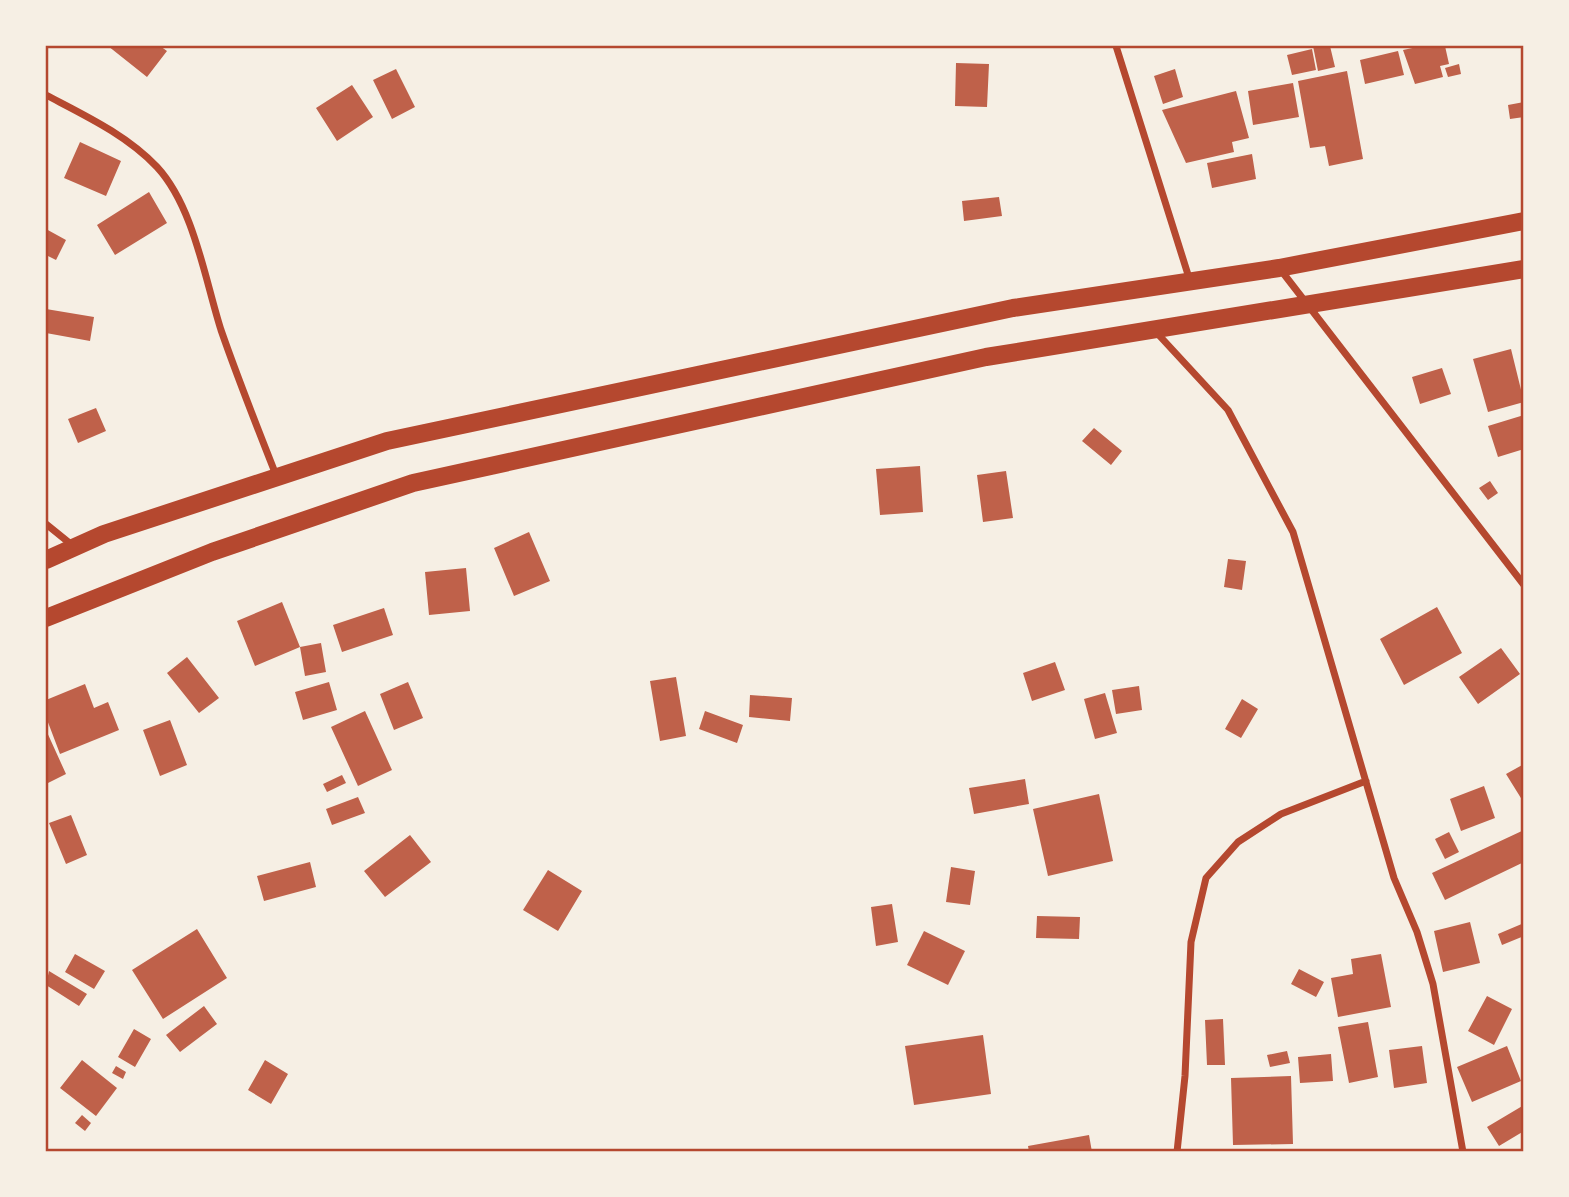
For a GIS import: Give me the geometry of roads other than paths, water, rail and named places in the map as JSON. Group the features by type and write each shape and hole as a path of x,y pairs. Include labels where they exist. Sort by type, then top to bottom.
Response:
{"main road":[{"path":"46,559 104,534 387,441 1013,308 1279,268 1524,221"},
{"path":"46,618 212,552 413,483 986,357 1524,270"}],"street":[{"path":"1116,46 1190,281"},
{"path":"46,95 107,127 157,167 173,189 196,243 221,330 277,477"},
{"path":"1279,268 1524,585"},
{"path":"1155,331 1228,410 1293,532 1394,878 1417,932 1433,984 1463,1152"},
{"path":"46,524 74,547"},
{"path":"1177,1152 1185,1076 1191,942 1206,878 1238,842 1282,814 1366,781"}]}
